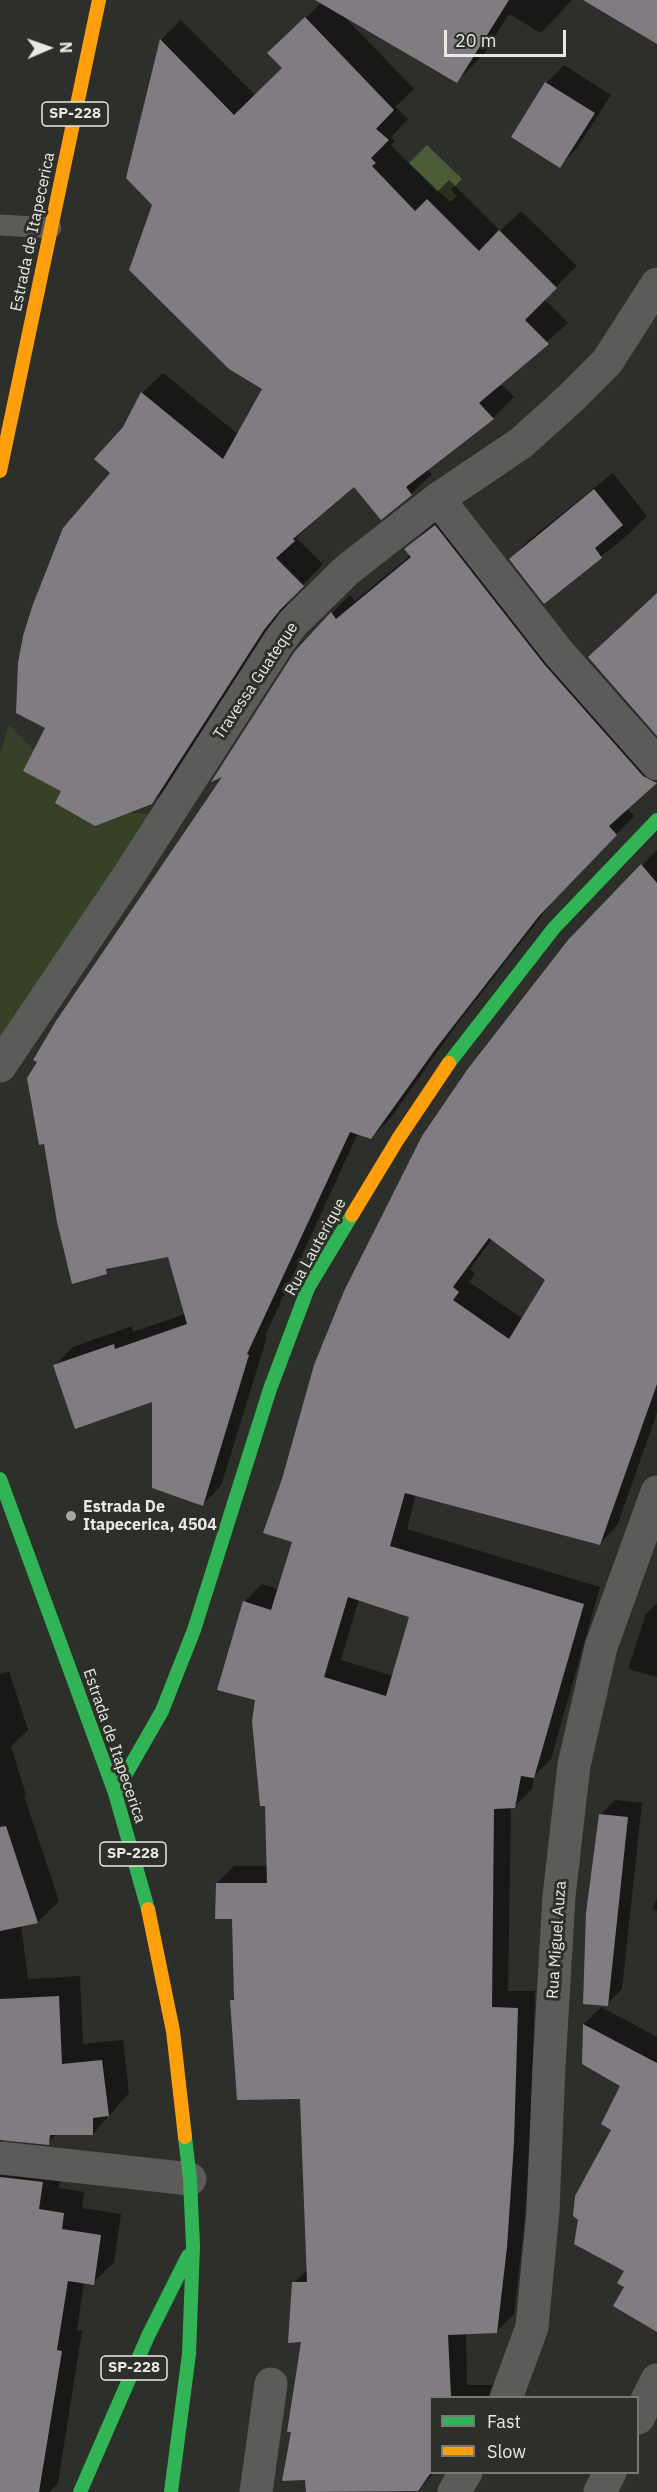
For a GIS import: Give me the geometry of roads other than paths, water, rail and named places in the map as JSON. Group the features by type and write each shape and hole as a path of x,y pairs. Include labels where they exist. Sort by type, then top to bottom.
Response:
{"main road":[{"name":"Estrada de Itapecerica","path":"0,471 99,0"},
{"name":"Rua Lauterique","path":"115,1793 162,1711 186,1650 270,1389 308,1288 398,1140 452,1059 554,928 657,820"},
{"name":"Estrada de Itapecerica","path":"0,1479 115,1793 145,1894 173,2031 190,2179 193,2246 189,2354 171,2492"},
{"name":"Estrada de Itapecerica","path":"80,2492 148,2336 193,2246"}],"street":[{"name":"Travessa Guateque","path":"0,1066 135,865 280,640 312,603 347,570 438,499 521,443 572,397 607,362 657,284"},
{"path":"438,499 558,652 657,764"},
{"name":"Rua Miguel Auza","path":"506,2396 532,2327 543,2211 560,1896 574,1765 601,1647 657,1492"},
{"path":"0,2158 190,2179"},
{"path":"639,2416 657,2380"},
{"path":"256,2492 271,2384"},
{"path":"454,2492 465,2474"},
{"path":"600,2492 609,2474"}],"lane":[{"path":"0,225 51,228"}],"place":[{"name":"Estrada De Itapecerica, 4504","path":"71,1516"}]}
